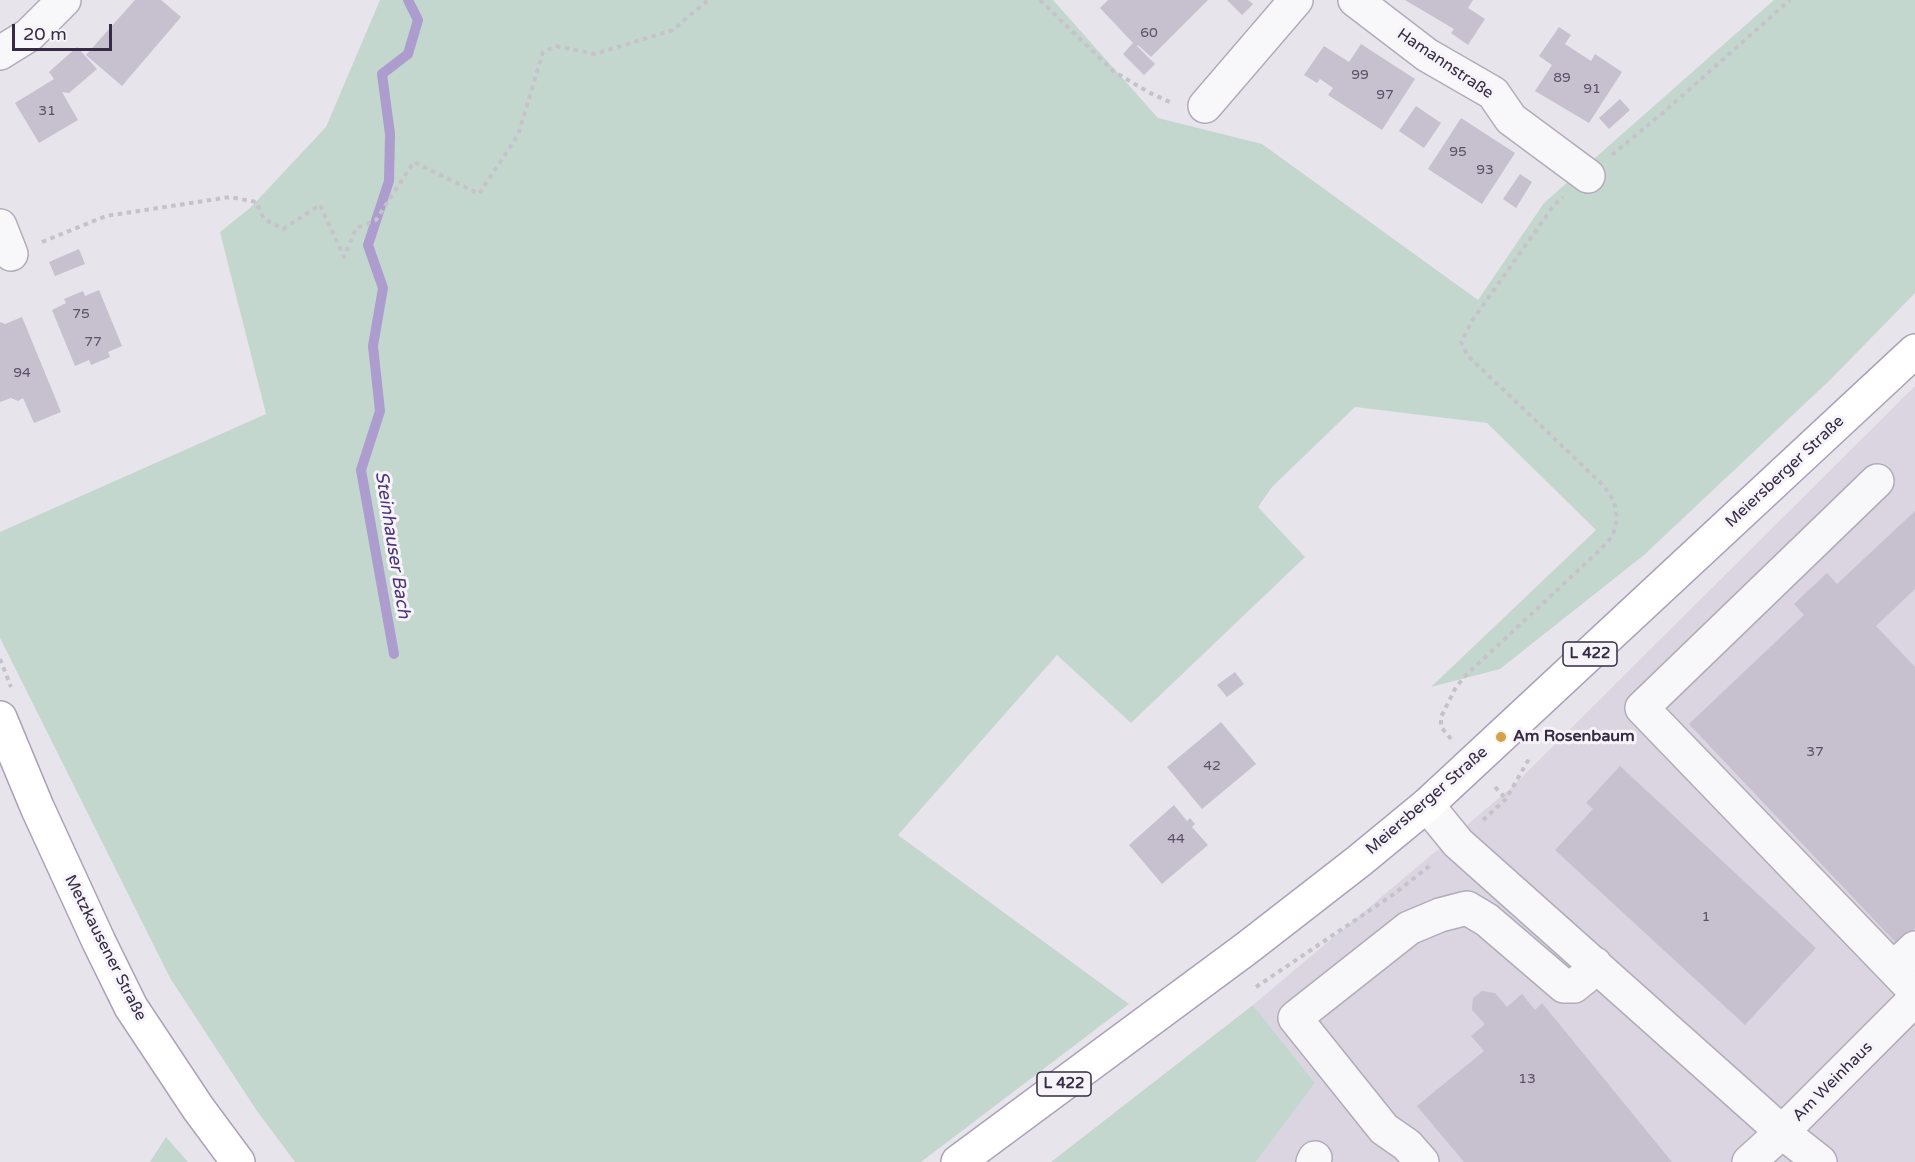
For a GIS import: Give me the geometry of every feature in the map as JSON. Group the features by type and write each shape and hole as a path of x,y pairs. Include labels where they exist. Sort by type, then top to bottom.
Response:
{"main road":[{"name":"Meiersberger Straße","path":"958,1162 1247,948 1427,806 1915,351"},
{"name":"Metzkausener Straße","path":"0,718 37,807 131,1007 198,1108 238,1162"}],"street":[{"path":"0,53 29,35 64,0"},
{"path":"1205,106 1296,0"},
{"name":"Hamannstraße","path":"1355,0 1427,54 1493,93 1511,119 1588,176"},
{"path":"1877,481 1642,708 1908,969"},
{"path":"1427,806 1458,843 1782,1132 1820,1162"},
{"path":"1422,1162 1407,1145 1384,1129 1295,1018 1409,928 1440,915 1467,908 1487,920 1564,986 1574,986 1595,964"},
{"name":"Am Weinhaus","path":"1749,1162 1915,999"}],"path":[{"path":"5,240 106,216 230,197 256,202 264,219 283,229 320,205 344,257 356,228 376,220 414,162 479,194 518,135 543,52 556,46 595,54 673,30 708,0"},
{"path":"1041,0 1113,71 1148,92 1178,106 1205,106"},
{"path":"1506,799 1441,727 1441,717 1455,689 1464,677 1601,549 1613,536 1617,519 1614,501 1604,486 1467,355 1461,342 1472,321 1554,205 1665,111 1790,0"}],"shaded area":[{"path":"1915,386 1915,1162 1256,1162 1315,1083 1253,1005 1511,788"}],"green space":[{"path":"380,0 1053,0 1158,118 1262,144 1478,300 1544,203 1774,0 1915,0 1915,293 1830,380 1644,555 1500,669 1431,687 1596,530 1487,423 1355,407 1272,487 1258,507 1305,557 1131,723 1057,655 898,835 1129,1004 921,1162 295,1162 257,1111 170,978 0,638 0,532 266,414 220,232 250,208 326,127"},
{"path":"1253,1005 1315,1083 1256,1162 1051,1162"},
{"path":"166,1137 188,1162 150,1162"}],"building":[{"path":"135,0 161,0 181,17 122,86 86,55"},
{"path":"1108,0 1208,0 1151,57 1137,46 1155,64 1144,75 1123,54 1133,43 1100,8"},
{"path":"1227,0 1248,0 1253,4 1242,15"},
{"path":"1405,0 1473,0 1468,8 1485,19 1468,45 1451,33 1454,29"},
{"path":"1559,27 1571,35 1565,44 1591,61 1595,54 1622,72 1589,123 1535,91 1552,65 1539,56"},
{"path":"1361,44 1415,79 1382,130 1328,95 1333,88 1320,79 1317,83 1304,75 1324,46 1349,62"},
{"path":"77,47 97,69 69,93 62,92 78,120 39,143 15,103 54,79 49,72"},
{"path":"1620,99 1630,110 1609,129 1599,118"},
{"path":"1416,106 1441,123 1424,148 1399,131"},
{"path":"1461,118 1515,153 1482,204 1428,169"},
{"path":"1520,174 1532,182 1516,208 1503,199"},
{"path":"79,249 85,264 55,276 49,262"},
{"path":"99,290 122,346 108,352 110,357 91,365 89,360 75,366 52,310 66,303 64,299 83,291 85,296"},
{"path":"22,317 61,412 34,423 23,398 18,401 11,398 0,402 0,322 5,324"},
{"path":"1915,511 1915,589 1876,626 1915,667 1915,928 1898,945 1689,724 1804,615 1794,604 1827,573 1837,584"},
{"path":"1235,672 1244,684 1227,697 1217,685"},
{"path":"1221,722 1256,764 1202,809 1167,767"},
{"path":"1620,766 1816,948 1745,1025 1555,850 1593,809 1586,803"},
{"path":"1174,805 1187,821 1190,818 1195,824 1192,827 1208,845 1162,884 1129,845"},
{"path":"1482,991 1495,993 1507,1007 1522,994 1535,1010 1542,1003 1672,1162 1464,1162 1417,1106 1484,1051 1471,1036 1485,1024 1472,1010 1473,998"}],"waterway":[{"name":"Steinhauser Bach","path":"394,654 361,470 380,411 373,346 383,288 368,245 389,181 390,134 382,74 408,54 418,20 408,0"}],"place":[{"name":"Am Rosenbaum","path":"1501,737"}]}
